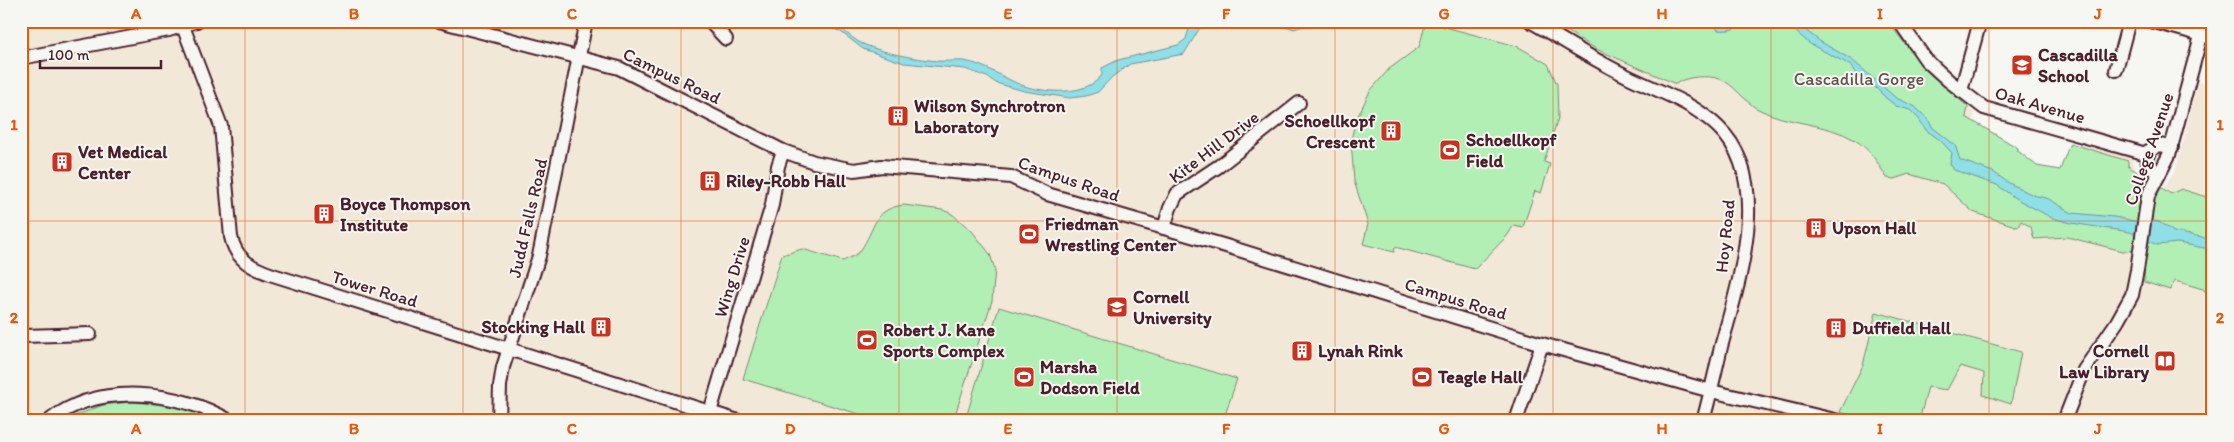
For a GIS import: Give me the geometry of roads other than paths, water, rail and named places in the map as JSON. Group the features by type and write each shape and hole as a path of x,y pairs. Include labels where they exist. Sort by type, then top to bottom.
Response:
{"street":[{"path":"21,58 197,21"},
{"name":"Campus Road","path":"439,21 619,68 783,151 814,162 848,169 882,166 1008,176 1044,192 1542,344 1812,418 1839,421"},
{"name":"Judd Falls Road","path":"499,421 500,386 508,349 539,256 586,21"},
{"path":"709,21 726,39"},
{"name":"Hoy Road","path":"1530,21 1612,69 1686,103 1718,127 1735,147 1747,185 1746,241 1728,326 1703,421"},
{"name":"Oak Avenue","path":"1899,21 1926,60 1961,91 1984,108 2146,154"},
{"path":"1961,91 1980,21"},
{"path":"2116,70 2129,21"},
{"path":"2151,21 2207,37"},
{"name":"College Avenue","path":"2064,421 2084,370 2128,304 2136,280 2148,196 2172,148 2207,37 2205,21"},
{"name":"Tower Road","path":"182,23 221,126 231,237 235,248 247,264 273,275 738,421"},
{"name":"Kite Hill Drive","path":"1164,228 1170,208 1178,194 1219,166 1299,103"},
{"path":"2159,175 2148,164 2146,154 2152,147 2159,145 2172,148"},
{"name":"Wing Drive","path":"710,412 772,205 778,166 783,151"},
{"path":"21,333 24,336 90,334"},
{"path":"1516,421 1542,344"},
{"path":"49,421 84,403 118,395 139,394 168,397 199,405 230,421"}],"water":[{"path":"817,21 832,23 857,41 881,50 928,60 972,63 1024,86 1044,90 1066,91 1087,87 1102,75 1102,68 1118,60 1178,45 1186,39 1191,21 1206,21 1184,54 1130,64 1112,77 1098,92 1070,98 1024,91 996,83 987,77 965,69 904,63 863,49 841,32"},
{"path":"1270,21 1301,23 1319,21 1294,29"},
{"path":"1710,21 1748,21 1734,29 1718,30"},
{"path":"1778,21 1793,21 1821,42 1852,60 1896,98 1914,106 1928,119 1932,127 1955,145 1960,160 1993,172 2009,183 2033,195 2049,199 2072,213 2134,221 2149,220 2159,222 2174,232 2202,237 2213,242 2213,253 2209,249 2178,243 2157,245 2130,232 2071,223 2052,218 2015,198 1997,185 1954,170 1950,164 1952,153 1940,140 1926,130 1910,110 1896,106 1876,88 1856,74 1850,65 1810,44 1788,25"}],"place":[{"name":"Cascadilla School","path":"2022,65"},
{"name":"Wilson Synchrotron Laboratory","path":"898,116"},
{"name":"Schoellkopf Crescent","path":"1391,131"},
{"name":"Schoellkopf Field","path":"1450,150"},
{"name":"Vet Medical Center","path":"62,162"},
{"name":"Riley-Robb Hall","path":"710,181"},
{"name":"Boyce Thompson Institute","path":"324,214"},
{"name":"Upson Hall","path":"1816,228"},
{"name":"Friedman Wrestling Center","path":"1029,234"},
{"name":"Cornell University","path":"1117,307"},
{"name":"Stocking Hall","path":"601,327"},
{"name":"Duffield Hall","path":"1836,328"},
{"name":"Robert J. Kane Sports Complex","path":"867,340"},
{"name":"Lynah Rink","path":"1302,351"},
{"name":"Cornell Law Library","path":"2165,361"},
{"name":"Marsha Dodson Field","path":"1024,377"},
{"name":"Teagle Hall","path":"1422,377"}],"park label":[{"name":"Cascadilla Gorge","path":"1859,79"}]}
